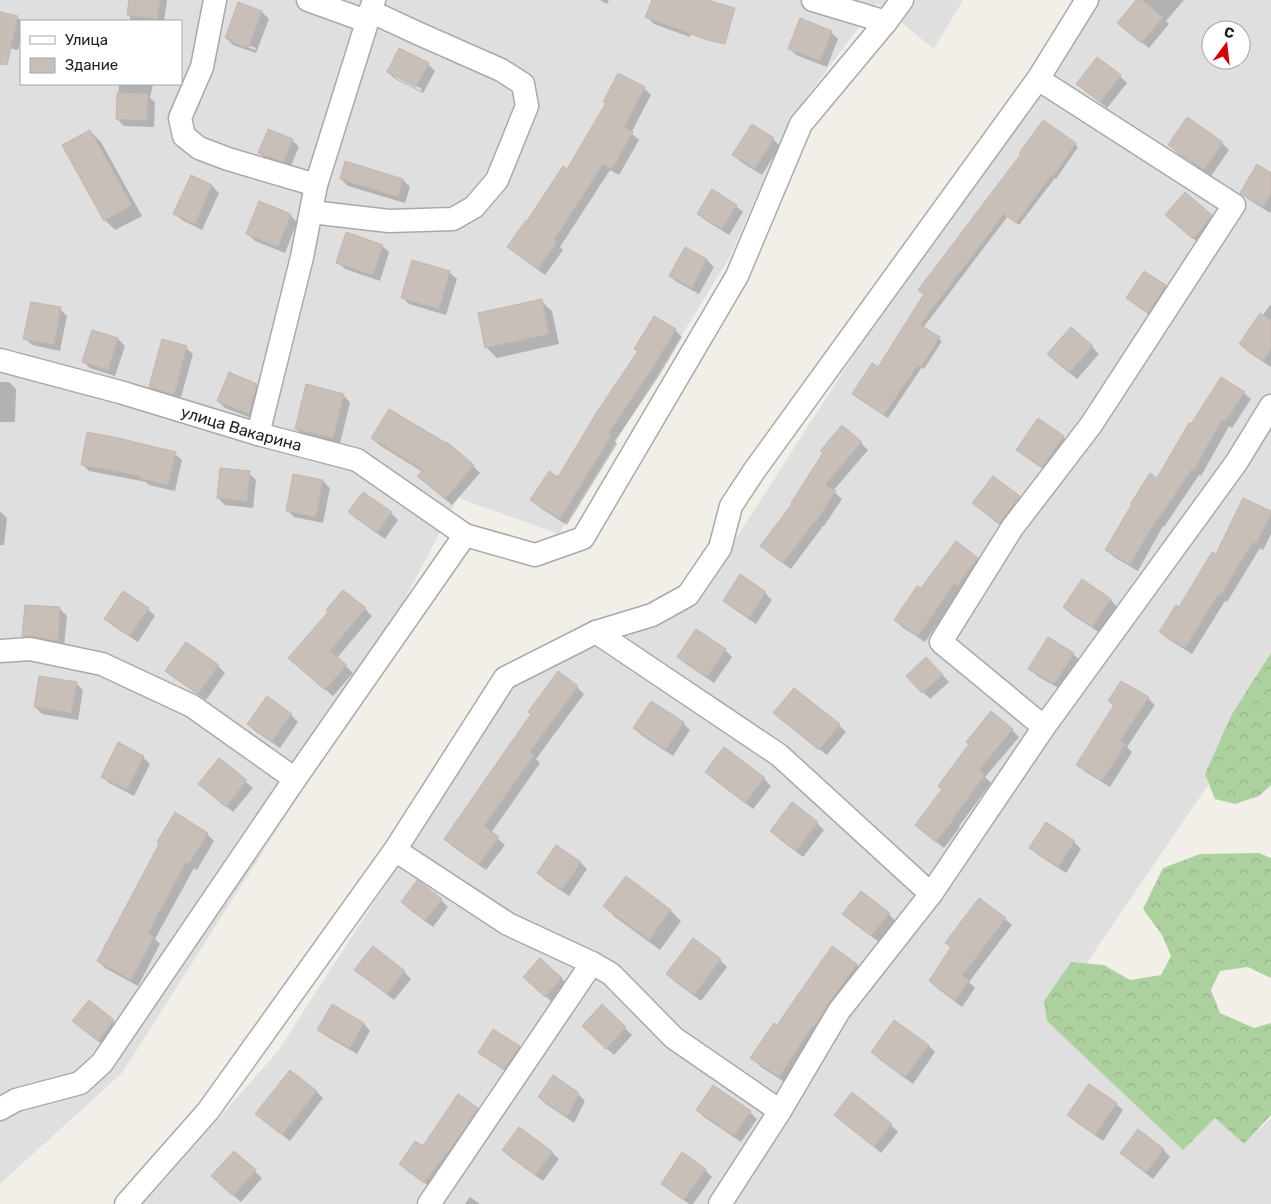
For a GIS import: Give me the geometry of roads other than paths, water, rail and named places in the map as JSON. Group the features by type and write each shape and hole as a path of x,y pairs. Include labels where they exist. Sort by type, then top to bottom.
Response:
{"street":[{"path":"215,0 202,67 180,118 184,136 200,148 228,159 316,185"},
{"path":"308,0 370,10 502,70 524,84 527,106 497,180 474,207 453,219 390,221 311,212"},
{"path":"813,0 886,22"},
{"name":"улица Вакарина","path":"0,360 120,392 258,434 357,460 466,536 536,555 583,538 738,276 801,124 902,0"},
{"path":"126,1204 208,1111 395,850 504,678 596,632 652,615 688,595 720,548 731,506 754,471 1038,79 1087,0"},
{"path":"258,434 302,257 316,185 370,10"},
{"path":"1038,79 1234,204 1091,425 1012,528 941,642 1044,727"},
{"path":"720,1204 780,1111 839,1011 931,894 1044,727 1236,462 1271,406"},
{"path":"0,1109 16,1100 80,1083 102,1063 295,779 466,536"},
{"path":"596,632 779,755 931,894"},
{"path":"0,651 30,649 102,664 192,706 295,779"},
{"path":"395,850 508,924 592,963 611,974 674,1038 780,1111"},
{"path":"429,1204 592,963"}]}
